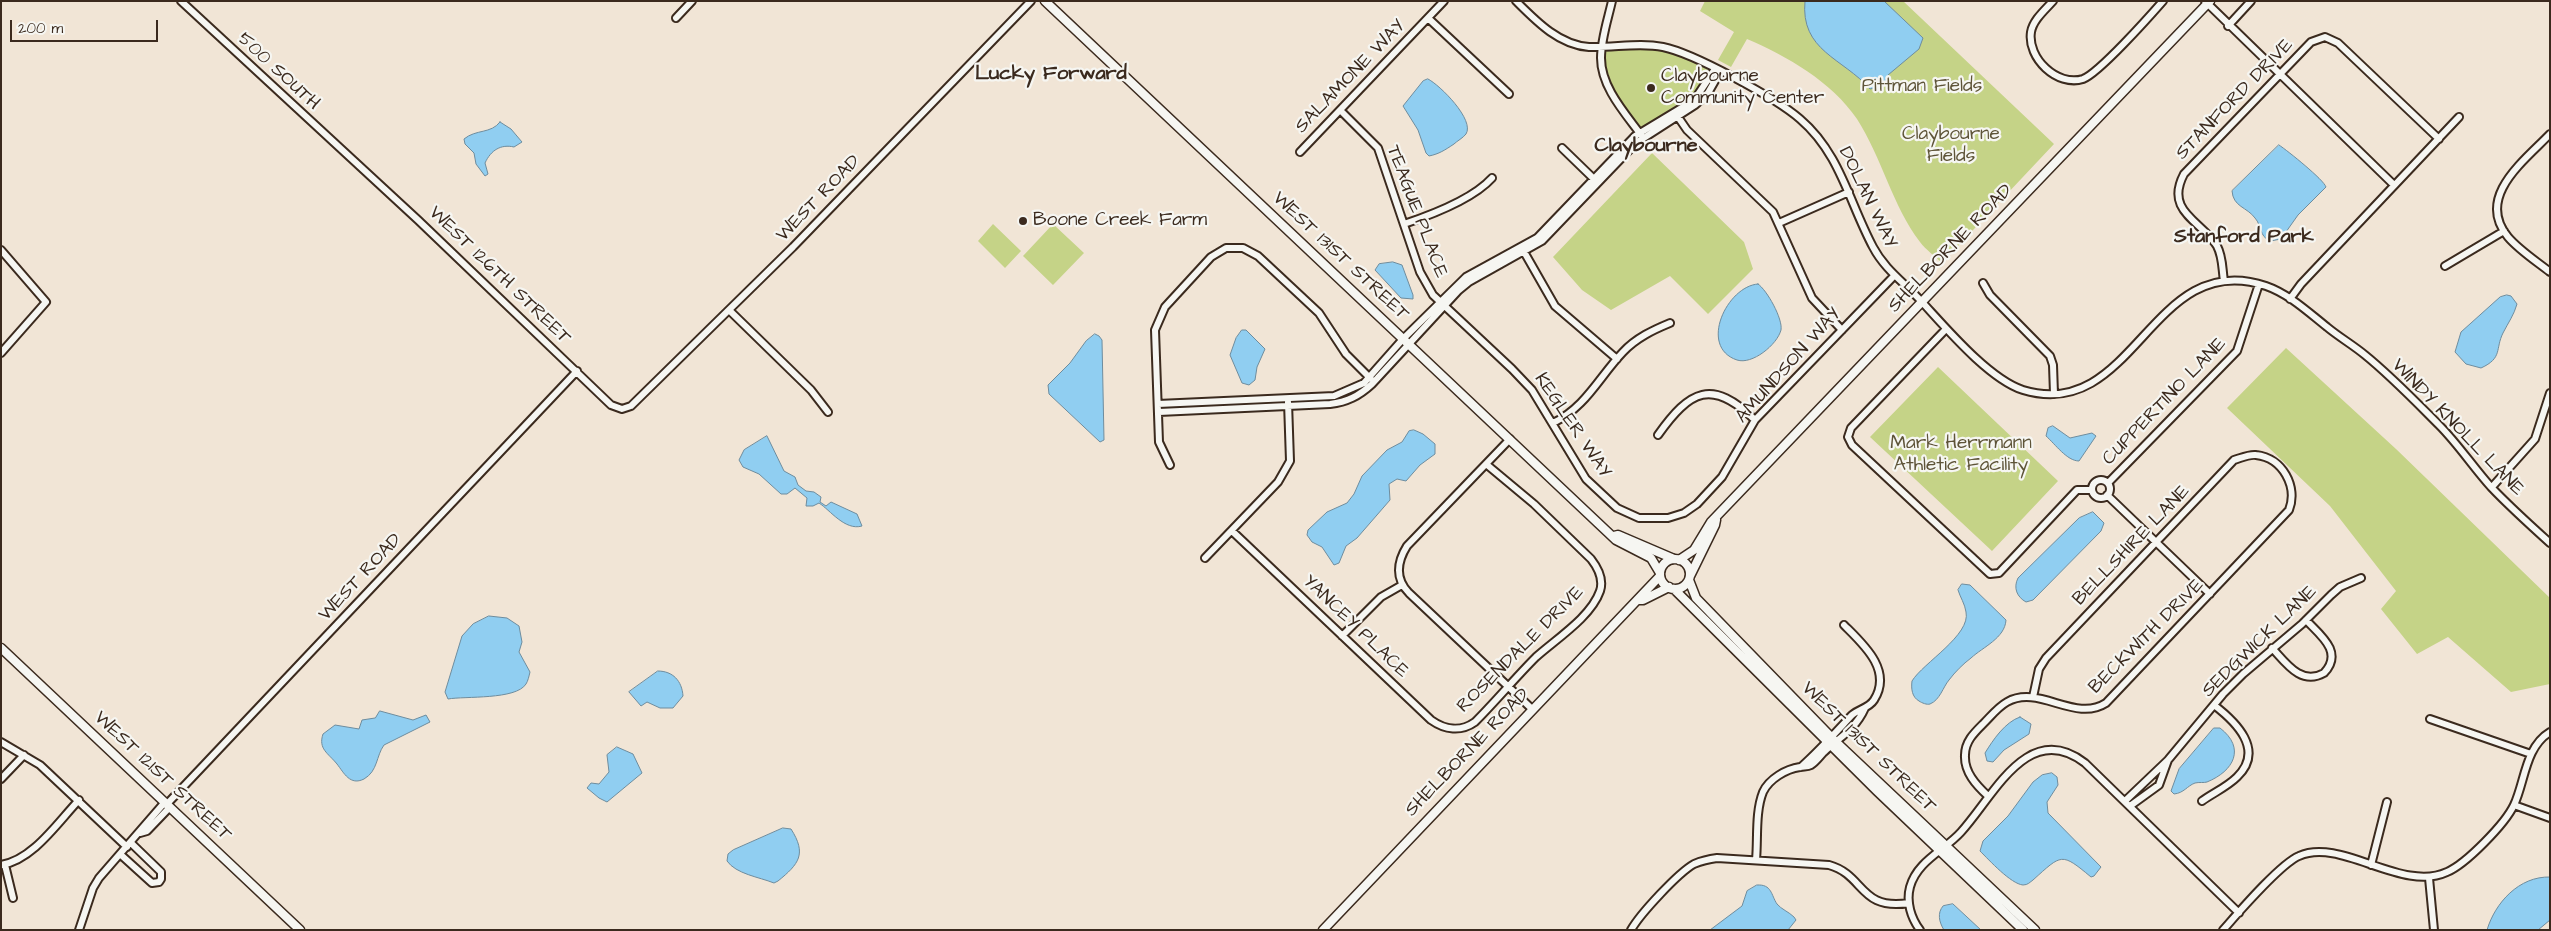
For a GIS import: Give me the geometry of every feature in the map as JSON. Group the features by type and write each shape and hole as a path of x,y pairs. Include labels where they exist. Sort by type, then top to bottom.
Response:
{"street":[{"name":"500 SOUTH","path":"181,1 355,163"},
{"path":"676,18 692,1"},
{"name":"WEST ROAD","path":"622,409 631,406 730,310 854,186 1031,1"},
{"name":"WEST 131ST STREET","path":"1046,1 1614,536 1625,546 1650,558 1660,575"},
{"name":"SALAMONE WAY","path":"1300,152 1444,1"},
{"name":"DOLAN WAY","path":"1516,1 1542,26 1564,40 1587,47 1652,44 1666,47 1682,52 1781,105 1809,127 1836,163 1875,251 1894,276 1922,302"},
{"path":"1612,1 1602,46 1602,66 1609,88 1640,135"},
{"path":"2053,1 2036,21 2031,32 2034,54 2051,72 2066,80 2080,80 2089,76 2164,1"},
{"path":"2228,26 2251,1"},
{"path":"2208,2 2228,26 2394,185"},
{"name":"SHELBORNE ROAD","path":"1677,560 1692,552 1706,529 2208,2"},
{"path":"1428,18 1509,94"},
{"name":"STANFORD DRIVE","path":"2224,281 2220,251 2187,218 2179,201 2184,174 2311,42 2325,38 2338,43 2439,139"},
{"path":"1159,412 1341,402 1359,395 1371,379 1466,277 1524,250 1548,235 1596,180 1640,135 1676,115 1708,93 1718,71"},
{"name":"TEAGUE PLACE","path":"1340,110 1378,148 1422,278 1442,304"},
{"path":"1676,115 1687,130 1768,206 1779,223 1812,298 1842,330"},
{"path":"2290,299 2301,284 2460,118"},
{"path":"2550,134 2501,188 2497,210 2504,231 2550,272"},
{"path":"1562,148 1596,180"},
{"name":"WEST 126TH STREET","path":"355,163 611,405 622,409"},
{"path":"1404,224 1424,217 1476,191 1492,178"},
{"path":"1779,223 1849,192"},
{"path":"2445,266 2504,231"},
{"path":"1170,465 1159,442 1155,330 1160,313 1211,257 1219,251 1235,247 1243,248 1258,256 1319,314 1346,354 1371,379"},
{"path":"1,250 46,302 1,353"},
{"path":"1524,250 1555,306 1617,359"},
{"name":"AMUNDSON WAY","path":"1668,518 1690,509 1717,484 1755,420 1894,276"},
{"name":"WINDY KNOLL LANE","path":"1922,302 1946,329 1996,375 2023,390 2054,394 2080,388 2104,375 2179,300 2196,289 2224,281 2247,281 2259,284 2290,299 2366,355 2441,428 2492,487 2550,543"},
{"path":"1983,284 1990,295 2050,356 2053,365 2054,394"},
{"name":"CUPPERTINO LANE","path":"2108,483 2237,351 2259,284"},
{"name":"KEGLER WAY","path":"1442,304 1524,381 1553,423 1586,479 1609,502 1639,518 1668,518"},
{"path":"730,310 811,390 828,412"},
{"path":"1553,423 1578,408 1617,359 1640,338 1670,323"},
{"path":"1946,329 1851,428 1848,437 1852,445 1986,572 1995,574 2077,490 2092,490 2099,498 2107,495 2110,491 2108,483 2097,481 2092,490"},
{"name":"WEST ROAD","path":"80,930 93,888 106,869 140,833 142,826 167,804 577,372"},
{"path":"1158,404 1342,394 1371,379"},
{"path":"2492,487 2535,439 2550,393"},
{"path":"1658,435 1679,407 1696,396 1720,396 1734,401 1755,420"},
{"path":"1205,558 1278,482 1287,468 1290,461 1289,398"},
{"path":"1510,439 1407,546 1399,562 1402,585 1532,709"},
{"name":"BELLSHIRE LANE","path":"2033,697 2039,669 2046,658 2234,460 2255,455 2272,460 2280,468"},
{"name":"ROSENDALE DRIVE","path":"1464,728 1475,722 1508,686 1575,623 1595,601 1601,587 1601,578 1591,558 1534,504 1486,464"},
{"name":"BECKWITH DRIVE","path":"1988,796 1971,778 1965,765 1967,743 1998,708 2013,699 2033,697 2084,710 2098,708 2126,683 2289,510 2293,493 2291,484 2280,468"},
{"path":"2107,495 2210,594"},
{"name":"SHELBORNE ROAD","path":"1689,578 1716,520"},
{"name":"YANCEY PLACE","path":"1232,531 1431,720 1449,728 1464,728"},
{"name":"WEST 131ST STREET","path":"1614,536 1618,535 1677,560"},
{"path":"1677,560 1688,568 1689,578 1682,587 1671,588 1660,575 1666,563 1677,560"},
{"name":"SHELBORNE ROAD","path":"1323,930 1660,575"},
{"name":"WEST 131ST STREET","path":"1689,578 1696,598 1831,742"},
{"name":"SEDGWICK LANE","path":"2127,804 2168,760 2214,705 2272,648 2306,620 2340,587 2361,578"},
{"path":"1342,636 1381,597 1402,585"},
{"name":"WEST 131ST STREET","path":"1671,588 1943,848 2024,930"},
{"name":"SHELBORNE ROAD","path":"1638,600 1671,588"},
{"path":"2272,648 2298,674 2308,677 2324,672 2332,659 2331,650 2327,641 2306,620"},
{"path":"1756,860 1760,802 1770,781 1787,770 1801,766 1860,720 1865,708 1873,701 1877,692 1879,671 1871,653 1844,625"},
{"name":"WEST 121ST STREET","path":"1,648 300,930"},
{"path":"2202,801 2235,779 2248,760 2248,745 2242,732 2214,705"},
{"path":"2430,718 2531,754"},
{"path":"2223,930 2287,864 2307,853 2329,854 2414,876 2429,878 2447,873 2461,863 2505,818 2514,805 2531,754 2542,737 2550,732"},
{"path":"1,742 40,765 160,872 162,879 159,882 152,883 120,854"},
{"path":"1920,930 1913,918 1909,903 1910,888 1916,874 1963,830 1988,796 2027,756 2044,749 2059,749 2085,763 2239,913"},
{"path":"1,779 24,755"},
{"name":"SEDGWICK LANE","path":"2127,804 2159,785 2168,760"},
{"path":"13,898 3,865 18,860 35,846 79,800"},
{"path":"2371,865 2387,802"},
{"path":"2514,805 2550,818"},
{"name":"WEST 131ST STREET","path":"1943,848 2036,930"},
{"path":"1631,930 1638,919 1678,877 1694,865 1717,858 1829,865 1841,870 1878,902 1892,905 1909,903"},
{"path":"2429,878 2434,930"}],"green space":[{"name":"Claybourne Fields","path":"1705,1 1903,1 2054,144 1942,263 1922,245 1910,228 1866,134 1847,106 1835,93 1808,72 1778,53 1747,39 1731,67 1718,60 1734,32 1700,11"},
{"path":"1644,47 1676,52 1707,69 1709,73 1695,92 1680,106 1642,128 1628,113 1616,94 1608,73 1604,53 1610,49"},
{"path":"1652,153 1744,242 1753,269 1708,314 1670,276 1611,310 1582,290 1553,257"},
{"path":"993,224 1021,251 1005,268 978,241"},
{"path":"1053,224 1084,253 1053,285 1023,256"},
{"path":"2286,348 2396,449 2550,598 2550,684 2511,692 2448,637 2417,654 2381,609 2396,591 2330,506 2227,408"},
{"name":"Mark Herrmann Athletic Facility","path":"1938,367 2058,481 1992,551 1870,437"}],"water":[{"path":"1805,1 1884,1 1923,38 1919,49 1888,75 1881,85 1870,89 1816,43 1809,31 1805,18"},
{"path":"1428,79 1448,95 1466,120 1467,128 1466,134 1454,144 1442,152 1429,156 1426,153 1418,130 1403,106 1423,81"},
{"path":"500,122 511,129 522,142 514,147 505,146 493,151 485,163 488,174 485,176 476,164 474,153 465,144 464,139 473,134 488,130"},
{"path":"2279,145 2313,172 2326,187 2298,215 2281,239 2270,241 2262,234 2252,214 2238,204 2232,191"},
{"path":"1393,262 1402,265 1413,299 1401,298 1375,270 1379,264"},
{"path":"1758,284 1766,292 1774,305 1780,319 1781,330 1775,342 1756,357 1750,360 1737,360 1725,353 1719,343 1718,331 1721,318 1727,305 1736,295 1747,287"},
{"path":"2511,296 2517,304 2503,333 2496,357 2481,368 2466,364 2455,352 2461,332 2500,297"},
{"path":"1242,330 1246,330 1265,349 1257,367 1255,380 1249,385 1242,383 1230,355 1236,338"},
{"path":"1095,334 1102,340 1104,440 1100,442 1049,394 1048,385 1070,363 1086,341"},
{"path":"2053,426 2070,438 2092,433 2096,436 2079,461 2066,455 2046,436 2048,428"},
{"path":"1414,430 1423,434 1435,444 1435,454 1420,465 1406,481 1397,479 1389,484 1390,500 1357,538 1346,546 1339,563 1334,565 1322,547 1312,542 1307,535 1308,530 1327,512 1347,503 1354,494 1362,476 1387,450 1402,442 1409,431"},
{"path":"767,436 784,471 795,477 798,485 806,491 814,492 821,497 820,502 826,506 831,502 857,514 862,526 850,526 844,523 819,503 813,506 806,506 807,498 795,488 787,494 781,494 759,474 743,467 739,460 744,450"},
{"path":"2093,512 2104,523 2101,531 2033,600 2026,602 2023,600 2018,595 2016,589 2018,578 2079,518"},
{"path":"1962,584 1970,585 2006,620 2005,626 1993,642 1956,671 1936,700 1930,704 1924,704 1913,695 1912,681 1954,639 1966,621 1965,606 1958,590"},
{"path":"489,616 507,618 519,626 522,642 519,652 530,672 527,683 512,693 448,699 445,692 462,636 473,624"},
{"path":"658,671 668,673 679,681 683,696 673,708 660,708 647,702 641,706 629,692"},
{"path":"380,711 413,720 426,715 430,722 384,745 369,776 359,781 351,780 323,747 323,734 335,725 359,729 362,720 375,718"},
{"path":"2020,717 2031,724 2029,734 2004,750 1993,762 1987,761 1985,753 1996,737 2004,727"},
{"path":"2214,728 2220,728 2233,743 2234,751 2230,765 2224,772 2207,782 2195,783 2174,794 2171,791 2179,769"},
{"path":"617,747 633,754 642,773 607,802 587,788 591,783 599,784 609,772 607,755"},
{"path":"2052,773 2057,777 2058,785 2047,802 2048,813 2101,867 2091,877 2073,863 2062,859 2050,865 2028,884 2018,884 2000,871 1980,851 1983,841 2008,816 2033,782 2042,775"},
{"path":"783,828 791,829 799,845 799,852 796,864 778,881 774,883 748,875 736,869 727,861 728,854 733,850"},
{"path":"2550,877 2550,920 2538,930 2487,930 2496,910 2510,893 2528,881"},
{"path":"1757,885 1766,886 1777,904 1794,917 1796,920 1788,930 1710,930 1742,906 1747,891"},
{"path":"1953,904 1981,930 1944,930 1940,921 1940,912 1943,906"}],"place":[{"name":"Claybourne Community Center","path":"1651,88"},
{"name":"Boone Creek Farm","path":"1023,221"}],"district":[{"name":"Lucky Forward","path":"1051,75"},
{"name":"Claybourne","path":"1646,147"},
{"name":"Stanford Park","path":"2244,238"}],"park label":[{"name":"Pittman Fields","path":"1922,87"}]}
